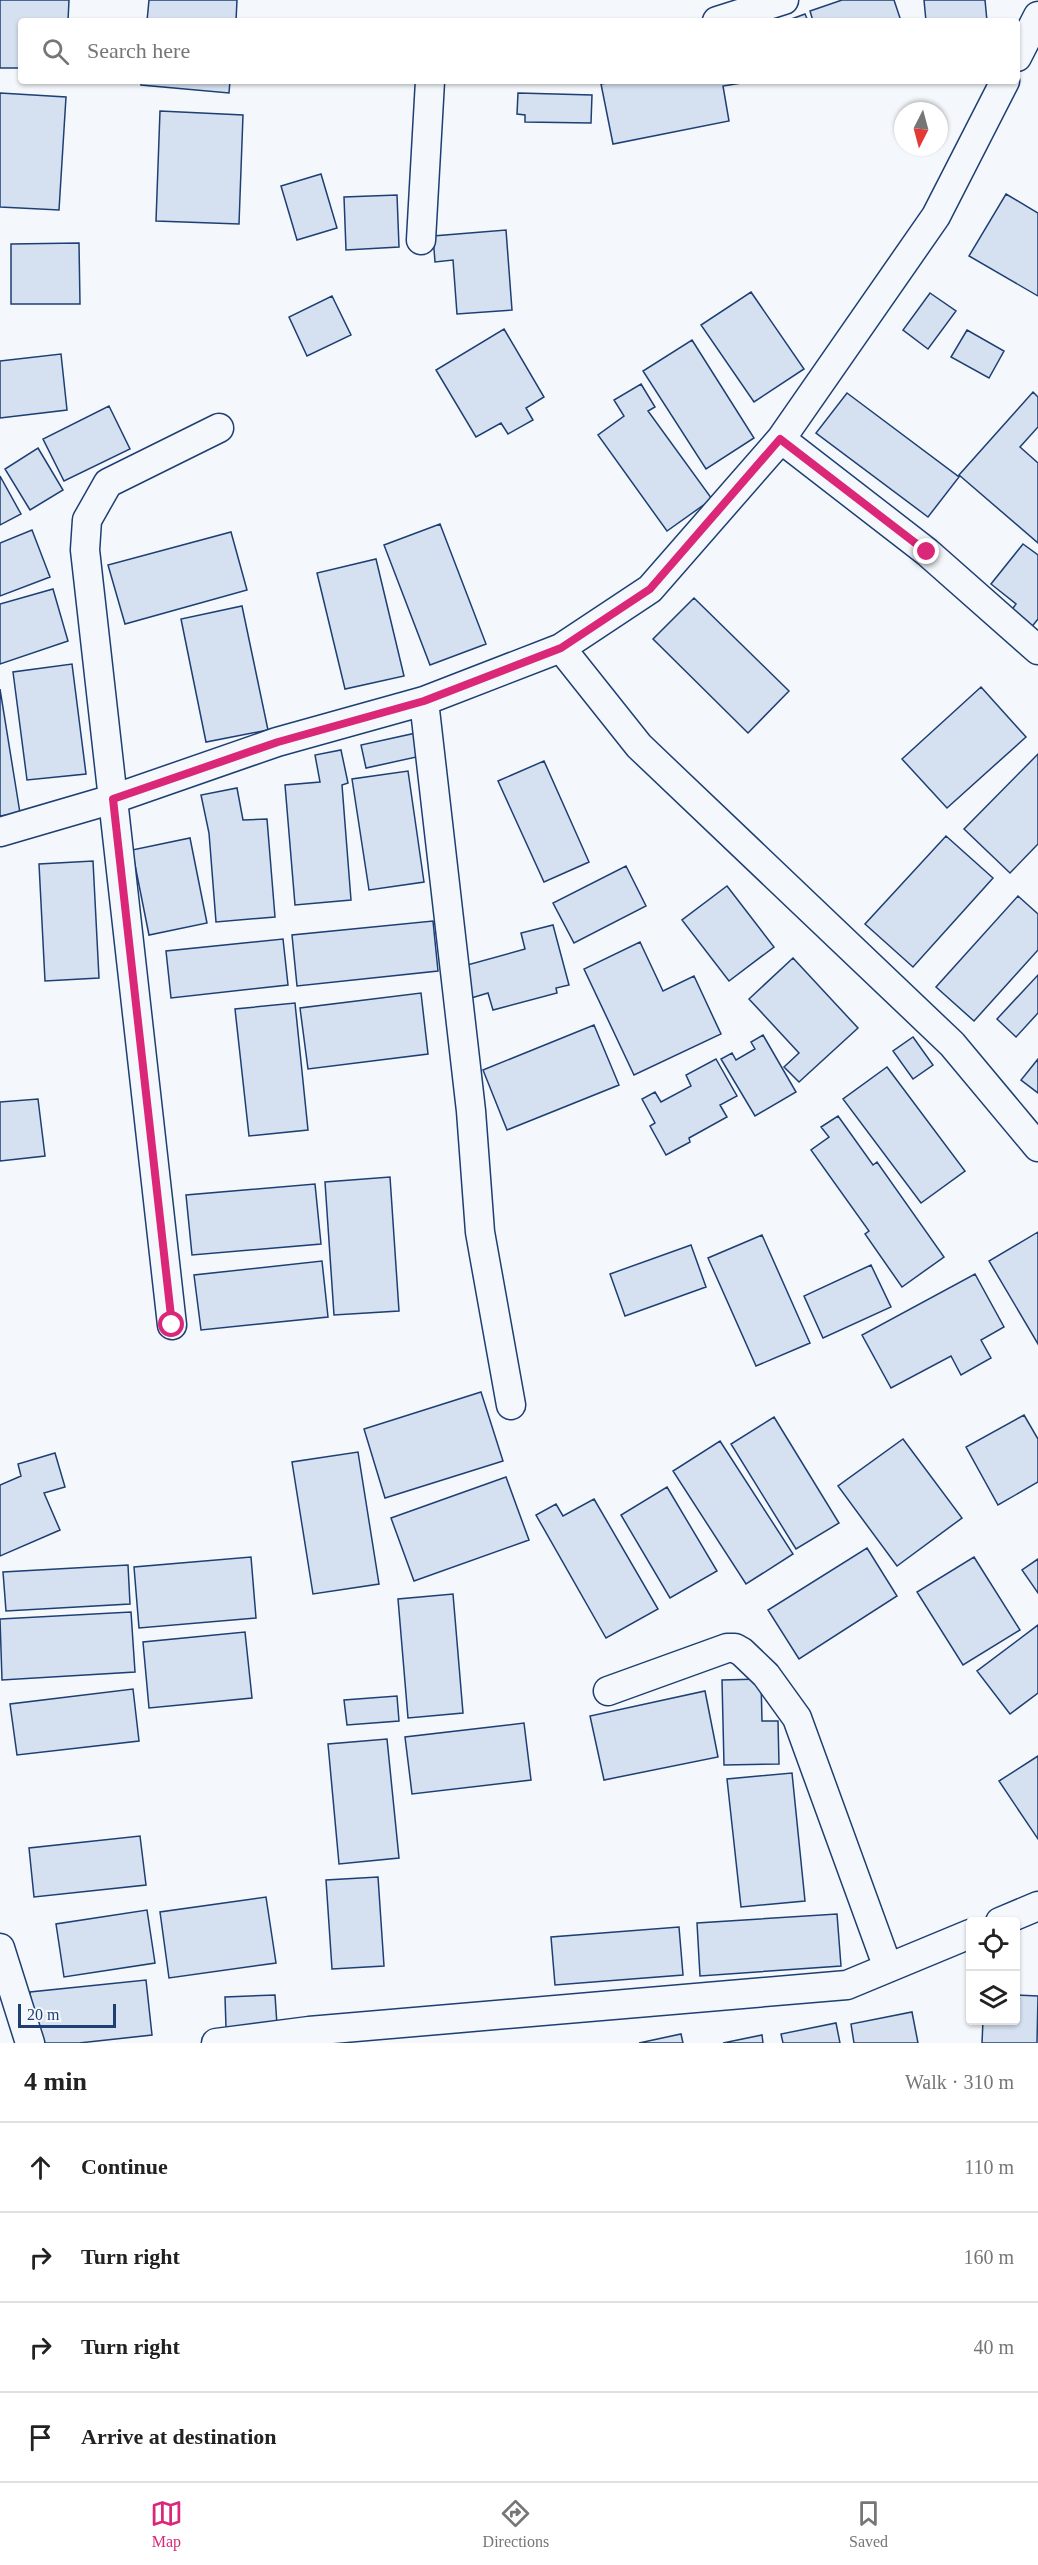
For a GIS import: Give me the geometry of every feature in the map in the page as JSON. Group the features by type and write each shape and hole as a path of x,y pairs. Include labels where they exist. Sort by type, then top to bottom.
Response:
{"street":[{"path":"727,18 784,0"},
{"path":"1020,51 1038,16"},
{"path":"421,240 430,84"},
{"path":"0,832 113,799 278,742 424,701 561,648 650,589 780,439 936,216 1003,84"},
{"path":"172,1325 85,550 87,520 108,483 219,428"},
{"path":"780,439 927,552 1038,650"},
{"path":"561,648 639,746 952,1044 1038,1147"},
{"path":"424,701 471,1111 480,1232 511,1405"},
{"path":"608,1691 727,1648 742,1652 766,1675 797,1718 888,1968"},
{"path":"1012,1917 1038,1906"},
{"path":"216,2043 309,2031 847,1984 966,1936"},
{"path":"0,1948 30,2043"}],"building":[{"path":"0,0 69,0 68,18 18,18 18,68 0,68"},
{"path":"149,0 237,0 236,18 147,18"},
{"path":"842,0 894,0 900,18 812,18 810,11"},
{"path":"924,0 985,0 987,18 926,18"},
{"path":"805,14 807,18 794,18"},
{"path":"141,84 230,84 229,93"},
{"path":"601,84 735,84 723,86 729,121 613,144"},
{"path":"0,93 66,97 59,210 0,207"},
{"path":"518,93 592,95 591,123 525,122 525,115 517,114"},
{"path":"160,111 243,115 239,224 156,221"},
{"path":"321,174 337,228 297,240 281,186"},
{"path":"1006,194 1038,213 1038,296 969,256"},
{"path":"397,195 399,247 346,250 344,197"},
{"path":"506,230 512,310 457,314 453,260 435,262 433,236"},
{"path":"79,243 80,304 11,304 11,244"},
{"path":"751,292 804,369 754,402 701,325"},
{"path":"930,293 956,311 928,349 903,330"},
{"path":"332,296 351,335 307,356 289,317"},
{"path":"504,329 544,397 526,408 533,420 508,434 501,423 476,437 436,370"},
{"path":"967,330 1004,351 989,378 951,357"},
{"path":"692,340 754,438 706,469 643,371"},
{"path":"61,354 67,410 0,418 0,361"},
{"path":"641,384 655,407 648,411 712,499 667,531 598,435 624,416 614,400"},
{"path":"1033,392 1038,397 1038,427 1020,447 1038,463 1038,543 959,475"},
{"path":"847,393 959,477 928,517 816,433"},
{"path":"109,406 130,449 64,481 43,439"},
{"path":"38,448 63,490 30,510 5,469"},
{"path":"0,476 21,514 0,525"},
{"path":"440,524 486,644 430,665 384,545"},
{"path":"32,530 50,577 0,596 0,543"},
{"path":"231,532 247,590 125,624 108,565"},
{"path":"1023,544 1038,555 1038,619 1026,634 1006,618 1016,604 991,584"},
{"path":"376,559 404,676 345,689 317,573"},
{"path":"53,589 68,641 0,664 0,604"},
{"path":"694,598 789,691 748,733 653,639"},
{"path":"242,606 268,730 206,742 181,619"},
{"path":"72,664 86,774 27,780 13,672"},
{"path":"981,687 1026,737 947,808 902,759"},
{"path":"0,689 20,813 0,816"},
{"path":"416,733 421,756 366,768 361,745"},
{"path":"341,750 348,783 342,785 351,900 295,905 285,785 320,782 315,755"},
{"path":"1038,754 1038,844 1010,873 964,829"},
{"path":"544,761 589,862 544,882 498,781"},
{"path":"408,771 424,882 369,890 352,779"},
{"path":"237,788 243,820 267,819 275,917 216,922 209,833 201,795"},
{"path":"946,836 993,878 913,967 865,924"},
{"path":"190,838 207,923 149,935 132,850"},
{"path":"93,861 99,978 45,981 39,864"},
{"path":"626,866 646,906 574,943 553,903"},
{"path":"727,886 774,947 729,981 682,920"},
{"path":"1018,896 1038,914 1038,950 974,1021 936,987"},
{"path":"433,921 438,971 297,986 292,935"},
{"path":"553,925 569,985 556,988 557,993 493,1010 488,993 468,999 460,967 525,949 521,933"},
{"path":"283,939 288,985 171,998 166,951"},
{"path":"640,942 663,991 694,976 721,1034 634,1075 584,969"},
{"path":"793,958 858,1028 799,1082 784,1067 799,1053 749,999"},
{"path":"1038,975 1038,1013 1016,1037 997,1019"},
{"path":"421,993 428,1054 308,1069 300,1008"},
{"path":"295,1003 308,1130 249,1136 235,1009"},
{"path":"594,1025 619,1085 507,1130 483,1070"},
{"path":"763,1035 796,1092 755,1116 721,1059 732,1053 736,1060 755,1049 751,1042"},
{"path":"913,1037 933,1065 913,1079 893,1051"},
{"path":"716,1059 737,1096 720,1105 727,1117 689,1138 690,1142 666,1155 650,1126 655,1123 642,1099 655,1092 661,1102 691,1086 686,1075"},
{"path":"1038,1059 1038,1093 1021,1080"},
{"path":"887,1067 965,1171 921,1203 843,1099"},
{"path":"38,1099 45,1156 0,1161 0,1102"},
{"path":"838,1116 873,1165 877,1162 944,1257 902,1287 865,1234 869,1231 811,1150 829,1137 821,1127"},
{"path":"390,1177 399,1311 334,1315 325,1182"},
{"path":"315,1184 321,1244 192,1255 186,1195"},
{"path":"1038,1232 1038,1344 989,1261"},
{"path":"762,1235 810,1343 756,1366 708,1258"},
{"path":"691,1245 706,1287 625,1316 610,1274"},
{"path":"322,1261 328,1317 201,1330 194,1275"},
{"path":"871,1265 891,1307 823,1338 804,1296"},
{"path":"975,1274 1004,1327 981,1340 991,1358 961,1375 951,1356 891,1388 862,1335"},
{"path":"481,1392 503,1461 385,1498 364,1429"},
{"path":"1024,1415 1038,1439 1038,1482 998,1505 966,1447"},
{"path":"774,1417 839,1523 796,1549 731,1444"},
{"path":"903,1439 962,1518 897,1566 838,1486"},
{"path":"720,1441 793,1554 746,1584 673,1471"},
{"path":"358,1452 379,1584 313,1594 292,1462"},
{"path":"55,1453 65,1487 44,1493 60,1530 0,1556 0,1485 21,1476 18,1464"},
{"path":"506,1477 529,1540 414,1581 391,1518"},
{"path":"667,1487 717,1571 670,1598 621,1515"},
{"path":"594,1499 658,1609 606,1638 536,1515 556,1504 563,1516"},
{"path":"867,1548 897,1596 799,1659 768,1610"},
{"path":"251,1557 256,1618 139,1628 134,1567"},
{"path":"974,1557 1020,1630 963,1665 917,1592"},
{"path":"1038,1559 1038,1593 1022,1570"},
{"path":"128,1565 130,1604 6,1611 3,1572"},
{"path":"453,1594 463,1713 408,1718 398,1599"},
{"path":"131,1612 135,1672 2,1680 0,1619"},
{"path":"1038,1625 1038,1693 1010,1714 977,1671"},
{"path":"245,1632 252,1698 149,1708 143,1642"},
{"path":"761,1679 762,1721 778,1721 779,1764 724,1765 722,1680"},
{"path":"133,1689 139,1741 17,1755 10,1704"},
{"path":"705,1691 718,1757 604,1780 590,1716"},
{"path":"397,1696 399,1721 347,1725 344,1700"},
{"path":"524,1723 531,1780 412,1794 405,1737"},
{"path":"387,1739 399,1858 339,1864 328,1744"},
{"path":"1038,1756 1038,1839 999,1781"},
{"path":"792,1773 805,1901 741,1907 727,1779"},
{"path":"140,1836 146,1885 34,1897 29,1848"},
{"path":"378,1877 384,1966 332,1969 326,1880"},
{"path":"266,1897 276,1963 169,1978 160,1912"},
{"path":"147,1910 155,1963 64,1977 56,1924"},
{"path":"837,1914 841,1966 700,1976 697,1923"},
{"path":"679,1927 683,1975 555,1985 551,1937"},
{"path":"146,1980 152,2035 79,2043 35,2043 30,1992"},
{"path":"275,1995 277,2025 226,2027 225,1997"},
{"path":"1020,1995 1038,1996 1037,2043 982,2043 983,2025 1020,2025"},
{"path":"912,2012 918,2043 854,2043 851,2024"},
{"path":"836,2023 840,2043 783,2043 781,2034"},
{"path":"681,2034 683,2043 639,2043"},
{"path":"762,2035 763,2043 723,2043"}],"route":[{"path":"172,1325 113,799 278,742 424,701 561,648 650,589 780,439 927,552"}]}
